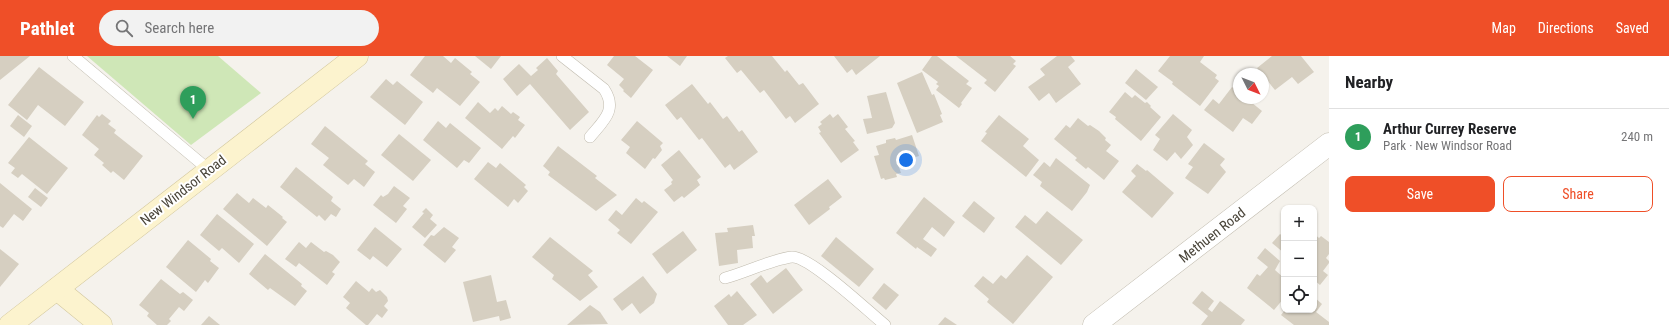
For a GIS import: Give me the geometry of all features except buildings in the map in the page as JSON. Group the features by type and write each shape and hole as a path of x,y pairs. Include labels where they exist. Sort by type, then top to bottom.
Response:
{"main road":[{"name":"New Windsor Road","path":"10,325 357,56"},
{"path":"57,288 101,325"}],"street":[{"name":"Methuen Road","path":"1094,325 1329,144"}],"lane":[{"path":"73,56 209,170"},
{"path":"562,56 604,89 608,95 610,103 608,114 590,137"},
{"path":"725,278 775,261 798,258 810,264 844,290 885,325"}],"green space":[{"path":"87,56 218,56 261,93 191,145"}],"place":[{"name":"Arthur Currey Reserve","path":"193,119"}]}
